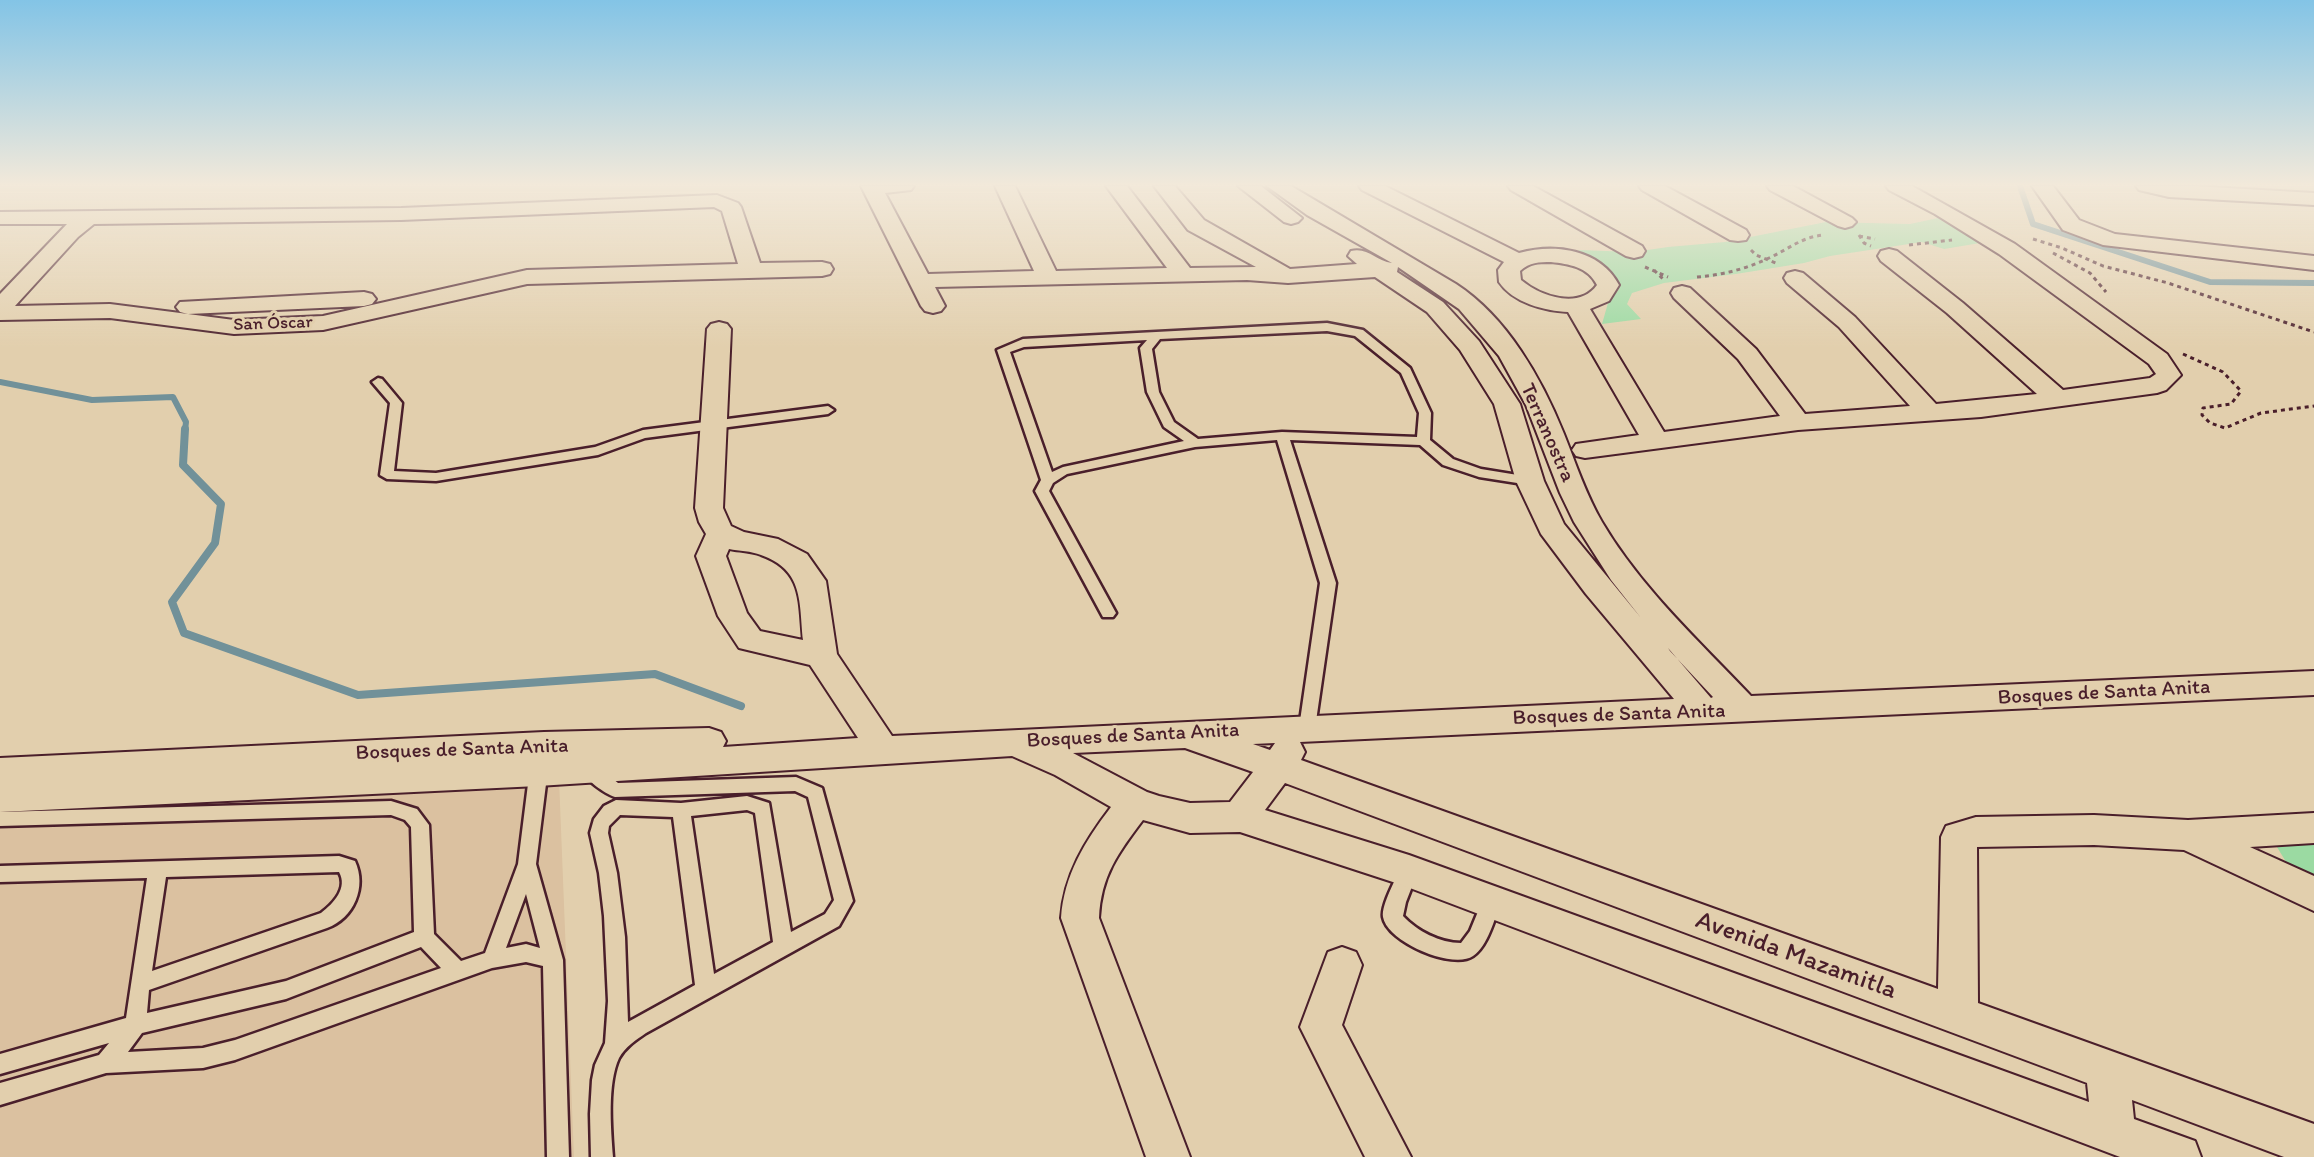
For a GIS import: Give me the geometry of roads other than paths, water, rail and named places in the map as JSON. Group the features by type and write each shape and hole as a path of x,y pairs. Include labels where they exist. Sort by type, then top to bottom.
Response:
{"street":[{"path":"0,308 63,240"},
{"path":"741,240 751,270"},
{"path":"899,240 933,306"},
{"path":"1030,240 1048,278"},
{"path":"1157,240 1183,274"},
{"path":"1221,240 1281,272 1360,256"},
{"name":"Terranostra","path":"1330,240 1360,256 1393,260"},
{"name":"Terranostra","path":"1361,240 1393,260 1479,299 1502,343 1539,404 1564,471 1588,522 1622,575 1744,710"},
{"path":"1476,240 1518,261"},
{"path":"1607,240 1639,259"},
{"path":"1585,450 1798,422 1981,409 2157,385 2169,375 2158,359 1990,240"},
{"path":"2111,240 2314,263"},
{"path":"1892,247 1955,308 2057,398"},
{"path":"1551,255 1577,259 1593,266 1604,275 1608,285 1604,295 1593,302 1576,305 1479,299 1518,261 1527,257 1551,255"},
{"path":"920,281 1281,272 1393,260"},
{"name":"San Óscar","path":"0,313 434,296 527,277 822,269"},
{"path":"1795,278 1847,322 1929,412"},
{"path":"1679,282 1747,354 1798,422"},
{"name":"Terranostra","path":"1479,299 1470,346 1507,404 1530,481 1551,527 1597,587 1703,711"},
{"path":"1576,305 1656,441"},
{"path":"719,329 709,508 712,522 721,533 737,541 768,546 797,561 811,581 821,656 875,744"},
{"path":"721,533 711,556 733,616 750,640 821,656"},
{"name":"Bosques de Santa Anita","path":"10,796 541,759 875,744 923,749 1180,734 2314,683"},
{"path":"1240,817 1307,728"},
{"name":"Avenida Mazamitla","path":"1180,734 1277,766 2314,1146"},
{"path":"1014,742 1067,765 1135,803 1190,818 1240,817 1409,871 2179,1157"},
{"name":"Bosques de Santa Anita","path":"541,759 588,769 875,744"},
{"path":"1135,803 1092,862 1080,898 1080,918 1168,1157"},
{"path":"1958,1016 1959,837 1976,832 2094,830 2188,835 2314,828"},
{"path":"2188,835 2314,894"},
{"path":"1342,965 1321,1027 1389,1157"},
{"path":"2107,1070 2114,1132"}],"lane":[{"path":"1048,480 1003,350 1023,343 1327,327 1359,333 1406,370 1425,413 1423,441"},
{"path":"1157,336 1146,348 1153,392 1169,424 1195,443"},
{"path":"378,382 396,403 387,475 436,477 598,451 643,434 828,410"},
{"path":"1108,613 1042,491 1048,480 1063,471 1195,443 1282,436 1423,441 1448,462 1479,473 1530,481"},
{"path":"1282,436 1328,583 1307,728"},
{"path":"492,959 527,864 541,759"},
{"path":"588,769 615,790 796,784 816,793 844,901 832,920 639,1026 615,1044"},
{"path":"10,796 391,808 411,814 420,825 424,937 457,971"},
{"path":"602,1157 600,1132 604,1069 615,1044 619,1014 618,969 607,870 598,829 604,817 616,807 681,810 747,803 763,808 784,948"},
{"path":"681,810 706,990"},
{"path":"1,876 339,864 348,867 351,875 349,898 341,910 327,919 140,984"},
{"path":"527,864 553,960 558,1157"},
{"path":"106,1063 136,1025 158,869"},
{"path":"1409,871 1394,909 1393,918 1397,927 1446,951 1457,953 1466,951 1473,944 1491,903"},
{"path":"0,1064 136,1025 286,990 424,937"},
{"path":"0,1094 106,1063 202,1058 235,1050 492,959 526,953 553,960"}],"waterway":[{"path":"2082,240 2210,282 2314,283"},
{"path":"0,382 92,400 173,397 186,422 185,431"},
{"path":"185,429 183,465 221,504 215,543 172,602 184,633 358,695 655,674 741,706"}]}
